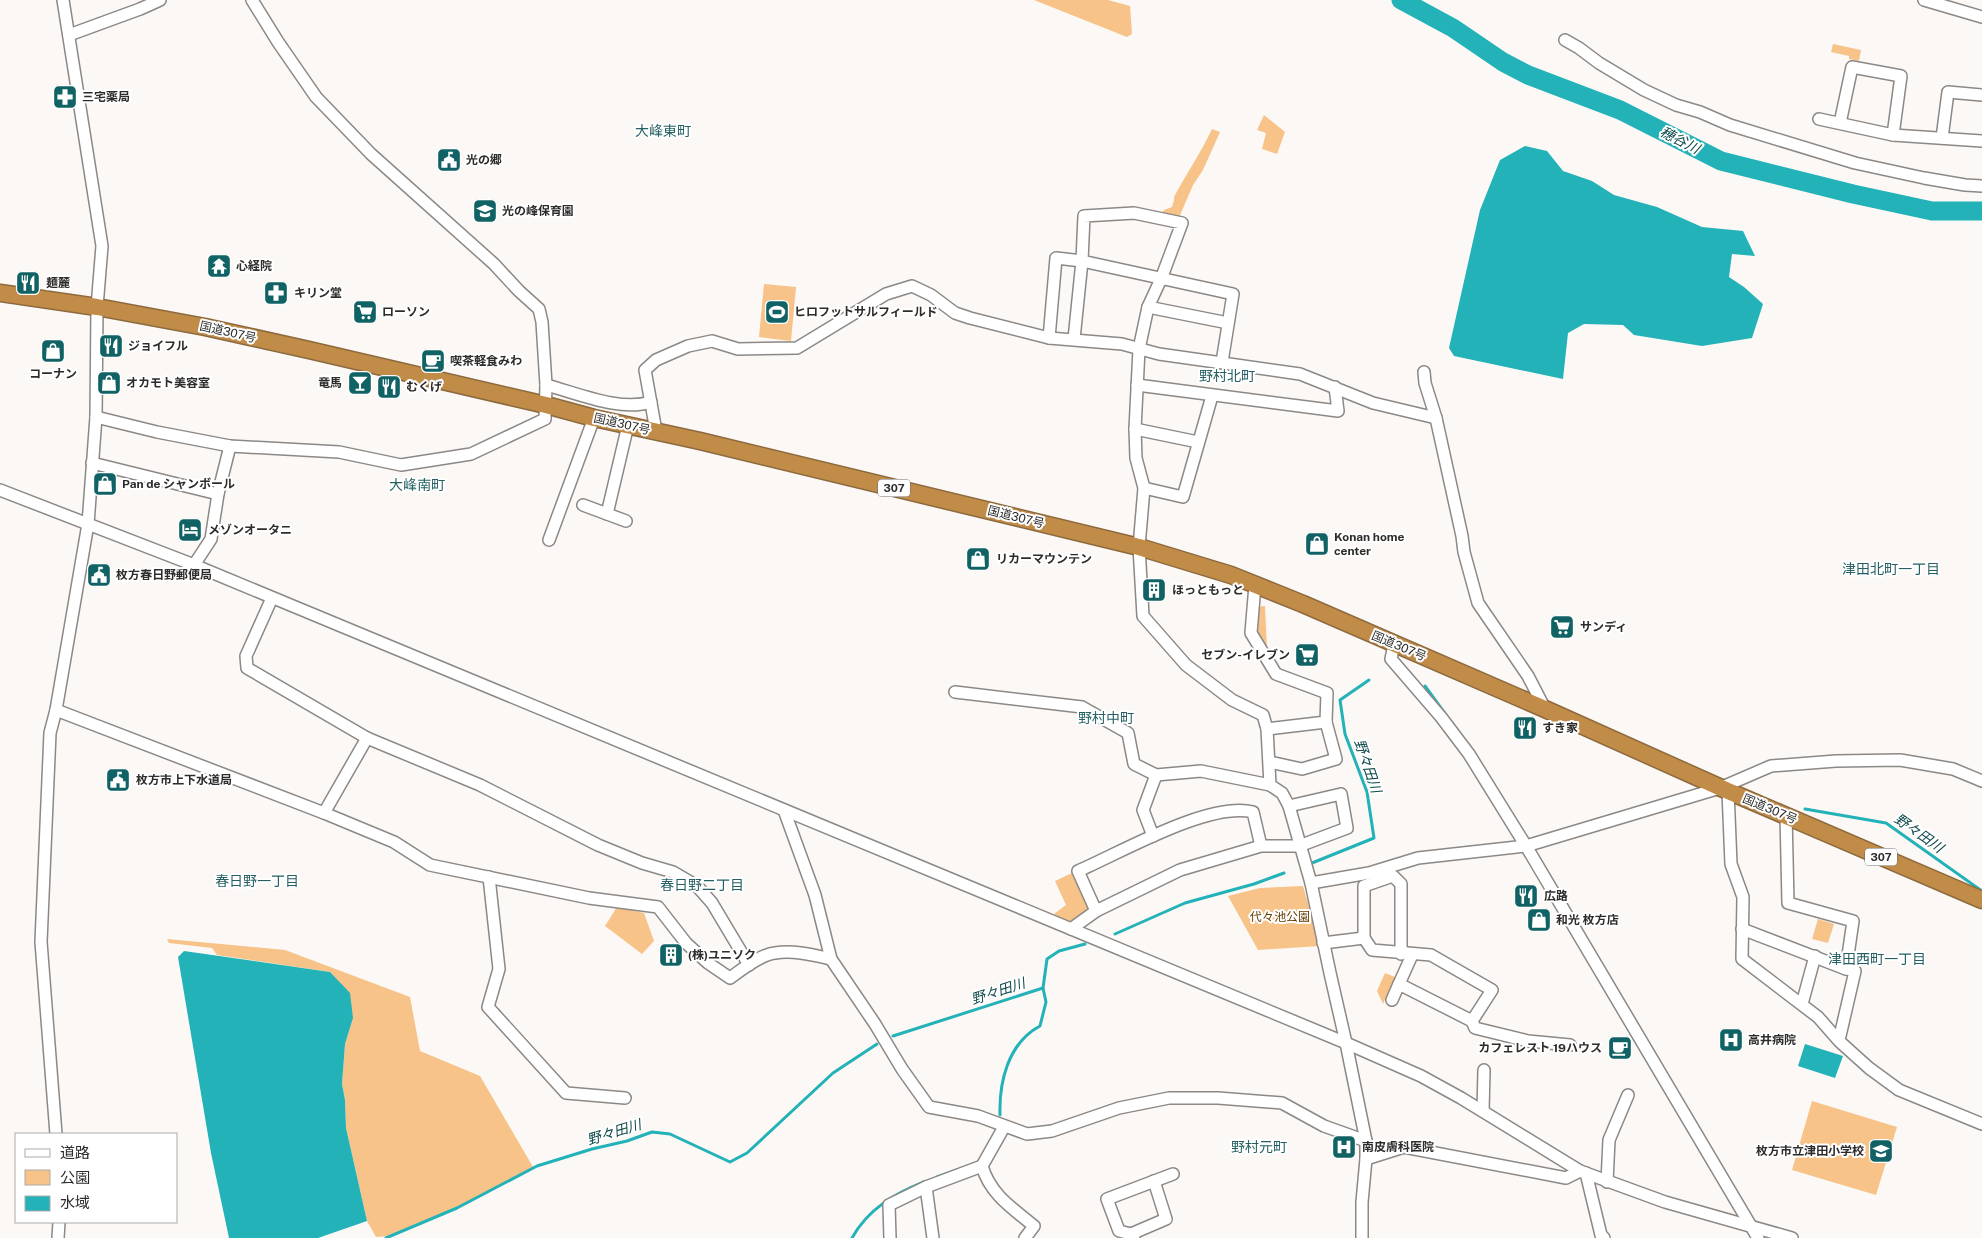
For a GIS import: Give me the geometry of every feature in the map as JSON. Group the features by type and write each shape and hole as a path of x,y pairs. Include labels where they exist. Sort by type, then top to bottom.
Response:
{"highway":[{"name":"国道307号","path":"0,293 97,307 205,327 546,405 1138,547 1231,575 1545,709 1724,790 1982,900"}],"street":[{"path":"56,1133 41,942 50,733 56,710 88,524 96,417 97,307 102,246 62,0"},
{"path":"69,35 160,0"},
{"path":"96,417 157,432 230,446 339,452 401,464 471,454 545,419 546,385 542,322 539,309 494,264 371,154 316,97 252,0"},
{"path":"1924,0 1982,17"},
{"path":"1565,40 1644,90 1676,105 1700,112 1730,125 1855,163 1924,178 1982,186"},
{"path":"1840,123 1852,67 1901,76 1893,135"},
{"path":"1942,138 1948,92 1982,95"},
{"path":"1819,119 1893,135 1982,141"},
{"path":"1074,339 1082,261 1084,216 1134,213 1182,223 1161,279 1148,307 1138,349 1135,429 1136,458 1144,488 1138,547 1143,616 1186,665 1232,700 1263,715 1267,729 1270,785"},
{"path":"1049,338 1056,258 1082,261 1233,294 1222,362"},
{"path":"656,431 645,370 656,360 688,346 712,341 738,348 797,348 886,294 912,286 931,295 954,314 1049,338 1122,344 1158,354 1300,374 1373,403 1436,418"},
{"path":"1148,307 1228,323"},
{"path":"1424,372 1425,384 1436,418 1464,552 1478,603 1528,676 1545,709"},
{"path":"546,385 612,403 642,405 651,402"},
{"path":"1137,385 1338,411 1335,387"},
{"path":"1144,488 1183,497 1212,396"},
{"path":"549,540 594,418"},
{"path":"607,514 628,425"},
{"path":"1135,429 1198,442"},
{"path":"194,565 211,539 218,494 230,446"},
{"path":"92,463 218,494"},
{"path":"0,490 194,565 1346,1043 1421,1076 1583,1172 1755,1233 1792,1238"},
{"path":"583,505 626,521"},
{"path":"1255,585 1251,633 1276,674 1328,693 1326,722 1336,759 1302,769 1270,762"},
{"path":"272,598 246,656 247,668 367,738 480,785 598,845 642,863 672,872 697,886 712,903 749,965"},
{"path":"1394,644 1391,659 1441,717 1469,754 1526,846 1755,1233"},
{"path":"955,692 1082,708 1128,733 1134,764 1156,775 1201,771 1270,785 1282,794 1289,806 1311,883 1366,1141 1362,1238"},
{"path":"56,710 324,813 394,842 430,865 589,898 658,907 686,943 708,963 730,978 749,965 773,953 802,953 831,959"},
{"path":"1267,729 1326,722"},
{"path":"324,813 367,738"},
{"path":"1311,883 1369,873 1418,858 1526,846 1724,790 1771,766 1836,761 1900,760 1953,769 1982,781"},
{"path":"1153,836 1143,810 1156,775"},
{"path":"1724,790 1730,813 1731,864 1743,897 1742,959 1818,1017 1839,1041 1869,1068 1899,1090 1982,1124"},
{"path":"1071,929 1096,911 1180,870 1261,846 1299,846 1347,828 1341,794 1289,806"},
{"path":"1096,911 1078,871 1192,820 1241,809 1253,812 1261,846"},
{"path":"784,810 815,895 831,959 875,1024 902,1069 929,1107 978,1116 1027,1134 1052,1131 1124,1107 1172,1098 1218,1098 1282,1103 1324,1126 1366,1141"},
{"path":"1783,814 1788,903 1853,921 1846,969"},
{"path":"1392,1000 1399,984 1406,954 1401,884 1393,876 1364,886 1364,938 1372,950 1406,954 1431,955 1492,990 1472,1021"},
{"path":"489,877 499,969 488,1007 566,1093 624,1098"},
{"path":"1742,929 1846,969 1856,971 1840,1036"},
{"path":"1323,943 1364,938"},
{"path":"1802,1004 1815,956"},
{"path":"1399,984 1472,1021 1475,1028 1528,1041 1570,1045"},
{"path":"1483,1111 1485,1070"},
{"path":"1607,1182 1609,1140 1628,1095"},
{"path":"890,1238 889,1205 926,1187 982,1166 1004,1127"},
{"path":"1366,1159 1404,1147 1566,1178 1583,1172"},
{"path":"982,1166 986,1178 998,1197 1034,1226 1025,1238"},
{"path":"1583,1172 1601,1235 1604,1238"},
{"path":"1154,1181 1166,1219 1133,1236 1119,1231 1107,1199 1154,1181 1173,1174"},
{"path":"926,1187 933,1238"},
{"path":"58,1238 59,1223"}],"green space":[{"path":"1034,0 1108,0 1130,6 1132,34 1127,37"},
{"path":"1833,44 1861,50 1859,61 1849,59 1849,56 1831,52"},
{"path":"1264,115 1285,132 1277,154 1262,149 1266,133 1257,130"},
{"path":"1212,129 1220,132 1203,170 1193,185 1178,220 1161,214 1164,210 1172,207 1174,197"},
{"name":"ヒロフットサルフィールド","path":"764,284 796,287 791,341 759,337"},
{"path":"1265,606 1267,649 1258,636 1257,607"},
{"path":"1074,872 1089,908 1071,924 1054,914 1066,905 1055,881"},
{"name":"代々池公園","path":"1303,886 1320,946 1258,950 1228,896 1260,888"},
{"path":"617,907 644,913 654,941 642,954 605,926"},
{"path":"1818,919 1834,924 1828,943 1812,939"},
{"path":"167,939 285,950 410,997 420,1051 480,1076 533,1167 472,1200 392,1236 376,1237 367,1221 346,1128 345,1100 342,1084 345,1044 353,1018 330,972 217,955 212,948 169,943"},
{"path":"1385,973 1395,977 1383,1004 1377,991"},
{"path":"1812,1101 1897,1127 1876,1195 1792,1170"}],"water":[{"path":"1525,146 1547,151 1563,171 1592,181 1614,195 1657,207 1702,227 1743,231 1755,256 1732,254 1729,277 1763,304 1752,338 1702,346 1634,335 1623,325 1584,324 1568,333 1563,379 1454,356 1449,348 1480,210 1500,160"},
{"path":"184,951 330,972 350,993 353,1018 345,1044 342,1084 345,1100 346,1128 367,1221 318,1238 229,1238 211,1153 178,957"},
{"path":"1805,1044 1843,1056 1835,1078 1798,1066"}],"waterway":[{"name":"穂谷川","path":"1401,0 1453,28 1503,62 1528,75 1620,110 1721,161 1853,194 1932,211 1982,211"},
{"name":"野々田川","path":"1312,863 1374,838 1367,792 1345,734 1340,700 1369,680"},
{"name":"野々田川","path":"1425,686 1446,715"},
{"name":"野々田川","path":"1805,809 1886,823 1982,891"},
{"name":"野々田川","path":"1115,934 1185,903 1254,884 1284,873"},
{"path":"1000,1115 1001,1090 1008,1064 1020,1042 1040,1026 1046,1002 1043,988 1047,959 1059,951 1085,944"},
{"name":"野々田川","path":"893,1036 1043,988"},
{"name":"野々田川","path":"386,1238 457,1208 537,1166 592,1149 627,1141 652,1132 670,1134 730,1162 747,1153 833,1073 877,1044"},
{"path":"937,1177 960,1169"},
{"path":"852,1238 858,1228 874,1211 892,1197 924,1182"}],"place":[{"name":"三宅薬局","path":"65,97"},
{"name":"光の郷","path":"449,160"},
{"name":"光の峰保育園","path":"485,211"},
{"name":"心経院","path":"219,266"},
{"name":"麺麓","path":"28,283"},
{"name":"キリン堂","path":"276,293"},
{"name":"ローソン","path":"365,312"},
{"name":"ヒロフットサルフィールド","path":"777,312"},
{"name":"ジョイフル","path":"111,346"},
{"name":"コーナン","path":"53,351"},
{"name":"喫茶軽食みわ","path":"433,361"},
{"name":"オカモト美容室","path":"109,383"},
{"name":"竜馬","path":"360,383"},
{"name":"むくげ","path":"389,387"},
{"name":"Pan de シャンボール","path":"105,484"},
{"name":"メゾンオータニ","path":"190,530"},
{"name":"Konan home center","path":"1317,544"},
{"name":"リカーマウンテン","path":"978,559"},
{"name":"枚方春日野郵便局","path":"99,575"},
{"name":"ほっともっと","path":"1154,590"},
{"name":"サンディ","path":"1562,627"},
{"name":"セブン-イレブン","path":"1307,655"},
{"name":"すき家","path":"1525,728"},
{"name":"枚方市上下水道局","path":"118,780"},
{"name":"広路","path":"1526,896"},
{"name":"和光 枚方店","path":"1539,920"},
{"name":"(株)ユニソク","path":"671,955"},
{"name":"高井病院","path":"1731,1040"},
{"name":"カフェレスト 19ハウス","path":"1620,1048"},
{"name":"南皮膚科医院","path":"1344,1147"},
{"name":"枚方市立津田小学校","path":"1881,1151"}],"district":[{"name":"大峰東町","path":"663,131"},
{"name":"野村北町","path":"1227,376"},
{"name":"大峰南町","path":"417,485"},
{"name":"津田北町一丁目","path":"1891,569"},
{"name":"野村中町","path":"1106,718"},
{"name":"春日野一丁目","path":"257,881"},
{"name":"春日野二丁目","path":"702,885"},
{"name":"津田西町一丁目","path":"1877,959"},
{"name":"野村元町","path":"1259,1147"}]}
